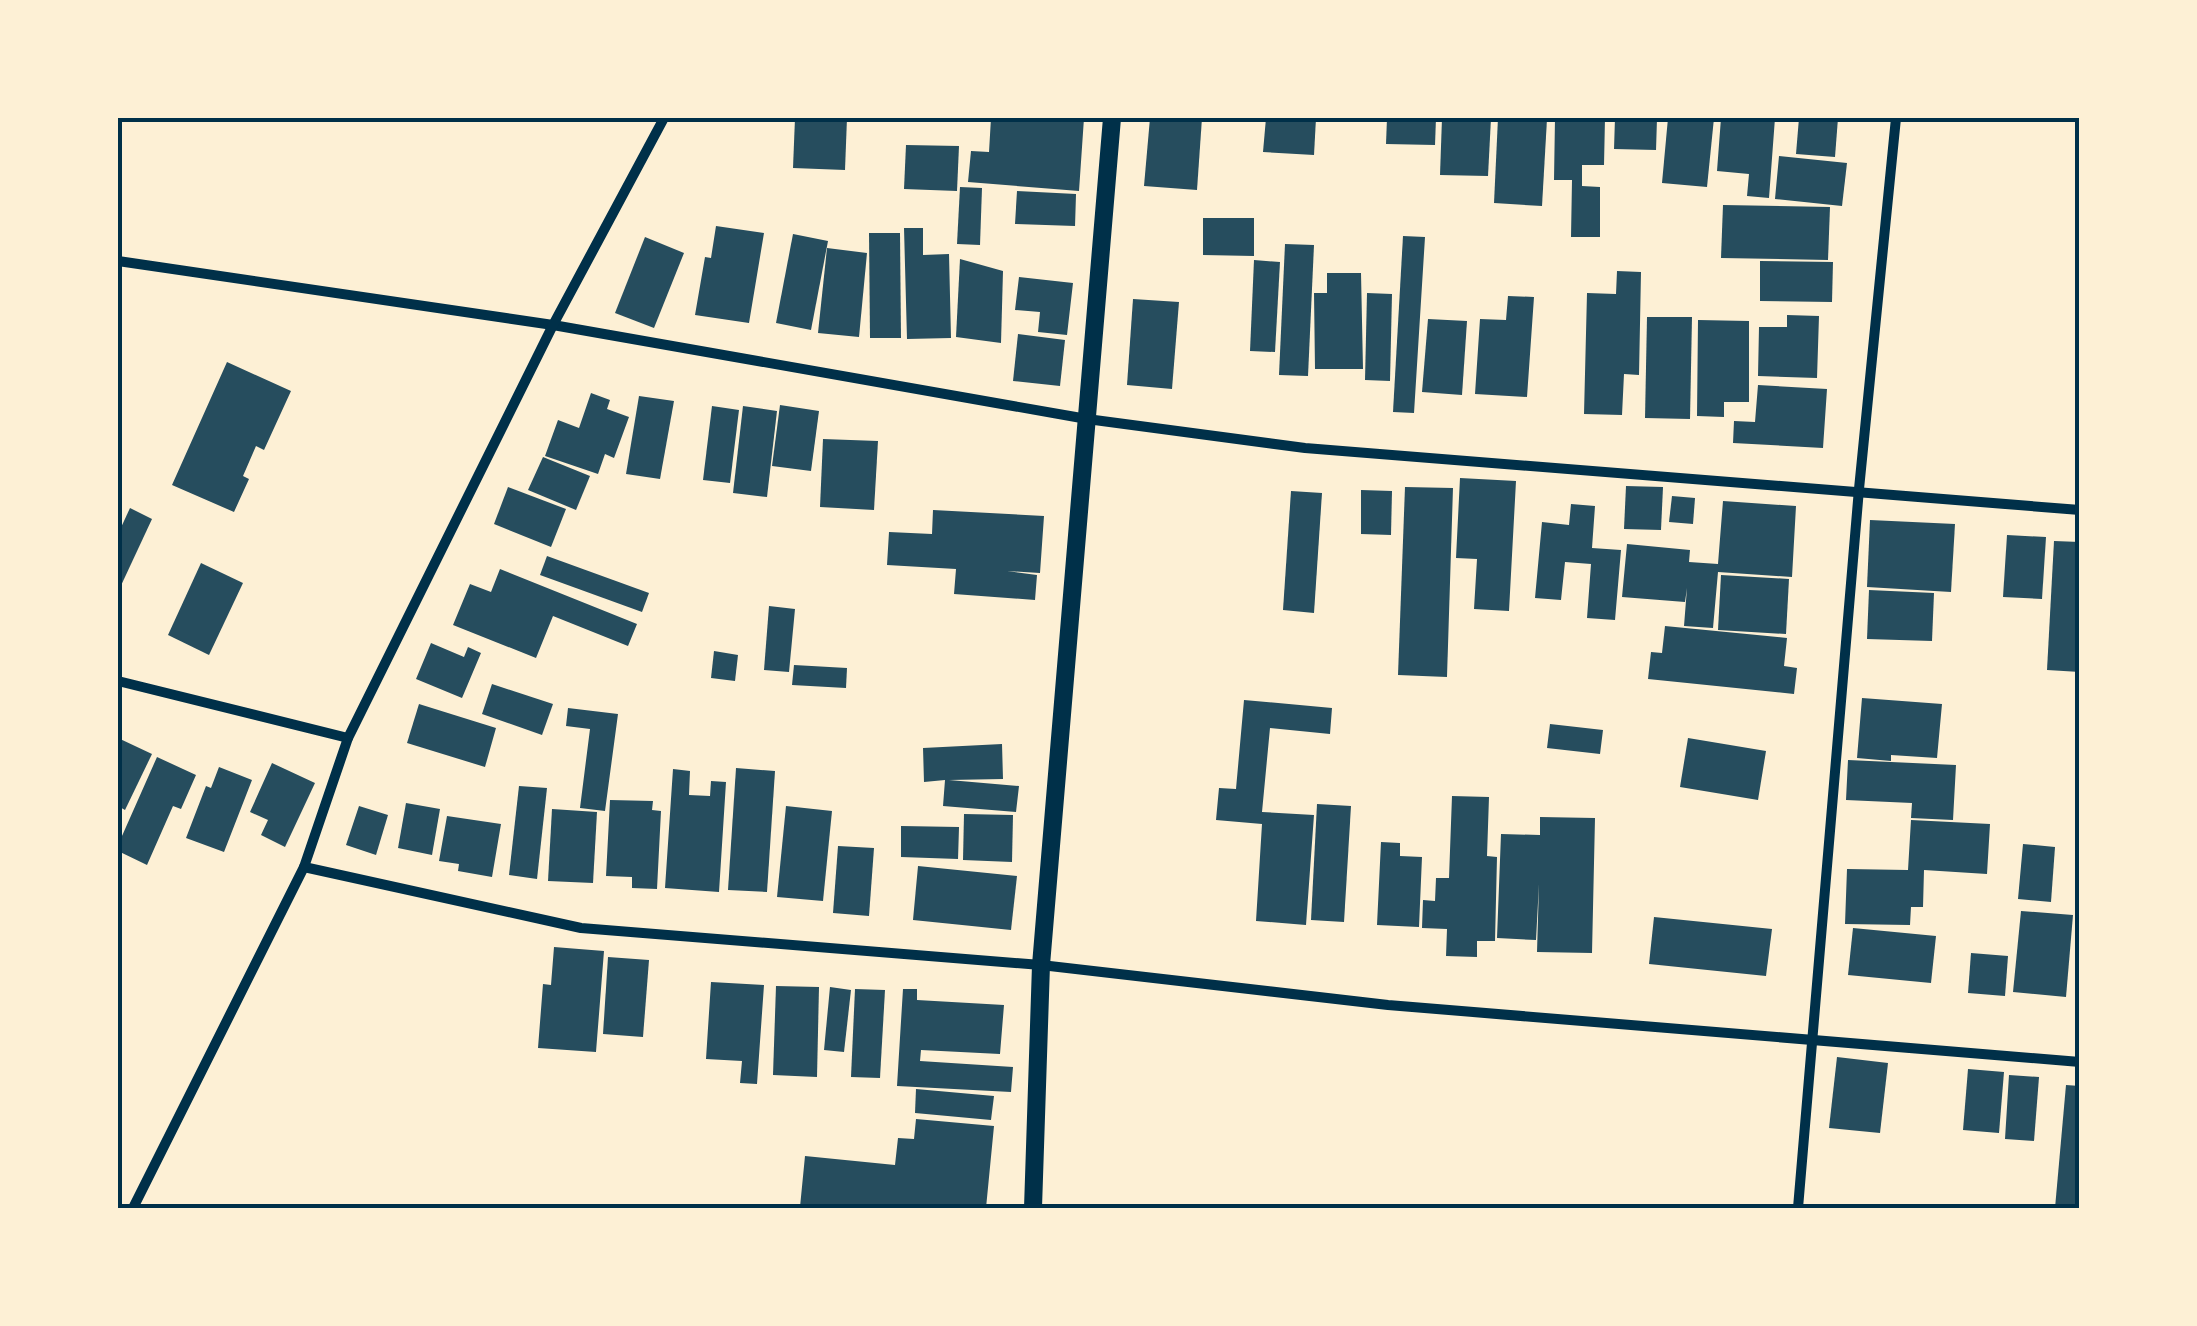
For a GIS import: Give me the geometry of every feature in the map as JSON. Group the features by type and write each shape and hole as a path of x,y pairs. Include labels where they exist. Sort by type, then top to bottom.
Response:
{"street":[{"path":"133,1208 304,867 348,738 553,325 664,118"},
{"path":"1033,1208 1041,966 1112,118"},
{"path":"1798,1208 1859,490 1896,118"},
{"path":"118,261 553,325 1086,420 1305,448 2080,510"},
{"path":"118,681 348,738"},
{"path":"304,867 581,928 1041,966 1388,1005 2080,1062"}],"building":[{"path":"795,118 847,118 845,170 793,168"},
{"path":"991,118 1084,118 1079,191 968,182 971,151 989,152"},
{"path":"1150,118 1202,118 1197,190 1144,186"},
{"path":"1266,118 1316,118 1314,155 1263,152"},
{"path":"1387,118 1436,118 1435,145 1386,144"},
{"path":"1442,118 1491,118 1488,176 1440,175"},
{"path":"1498,118 1547,119 1542,206 1494,203"},
{"path":"1555,118 1605,118 1604,165 1582,165 1582,186 1600,187 1600,237 1571,237 1572,180 1554,180"},
{"path":"1615,118 1657,118 1656,150 1614,149"},
{"path":"1668,118 1714,118 1707,187 1662,183"},
{"path":"1721,118 1775,118 1769,198 1747,196 1749,174 1717,171"},
{"path":"1799,118 1838,118 1835,157 1796,154"},
{"path":"906,145 959,146 957,191 904,189"},
{"path":"1779,156 1847,163 1842,206 1775,199"},
{"path":"960,187 982,188 980,245 957,244"},
{"path":"1017,191 1076,194 1075,226 1015,224"},
{"path":"1723,205 1830,207 1828,260 1721,258"},
{"path":"1203,218 1254,218 1254,256 1203,255"},
{"path":"716,226 764,233 749,323 695,315 705,257 711,258"},
{"path":"904,228 923,228 923,255 949,254 951,338 907,339"},
{"path":"869,233 900,233 901,338 870,338"},
{"path":"793,234 828,241 811,330 776,323"},
{"path":"1403,236 1425,237 1414,413 1393,412"},
{"path":"645,237 684,253 654,328 615,313"},
{"path":"1285,244 1314,245 1308,376 1279,375"},
{"path":"827,248 867,253 859,337 818,333"},
{"path":"960,259 1003,271 1001,343 956,337"},
{"path":"1254,260 1280,262 1275,352 1250,351"},
{"path":"1760,261 1833,262 1832,302 1760,301"},
{"path":"1617,271 1641,272 1639,375 1624,374 1622,415 1584,414 1587,293 1616,294"},
{"path":"1327,273 1361,273 1363,369 1315,369 1314,293 1327,293"},
{"path":"1019,277 1073,283 1067,335 1038,332 1040,312 1015,310"},
{"path":"1367,293 1392,294 1390,381 1365,380"},
{"path":"1508,296 1534,297 1527,397 1475,394 1480,319 1506,320"},
{"path":"1133,299 1179,302 1172,389 1127,385"},
{"path":"1787,315 1819,316 1817,378 1758,376 1759,327 1787,327"},
{"path":"1647,317 1692,317 1690,419 1645,418"},
{"path":"1428,319 1467,321 1462,395 1422,392"},
{"path":"1698,320 1749,321 1749,402 1724,402 1724,417 1697,416"},
{"path":"1018,334 1065,340 1060,386 1013,381"},
{"path":"227,362 291,391 264,450 256,446 243,476 249,479 234,512 172,485"},
{"path":"1758,385 1827,389 1823,448 1733,443 1734,421 1755,422"},
{"path":"591,393 610,400 607,409 629,417 614,458 605,454 598,474 545,456 558,420 579,428"},
{"path":"639,396 674,401 660,479 626,474"},
{"path":"780,405 819,411 811,471 772,466"},
{"path":"712,406 739,410 730,483 703,480"},
{"path":"743,406 777,411 767,497 733,493"},
{"path":"823,439 878,441 874,510 820,507"},
{"path":"543,457 590,476 576,510 528,490"},
{"path":"1460,478 1516,481 1509,611 1474,609 1477,559 1456,558"},
{"path":"1626,486 1663,487 1661,530 1624,529"},
{"path":"508,487 566,509 551,547 494,524"},
{"path":"1405,487 1453,488 1447,677 1398,675"},
{"path":"1361,490 1392,491 1391,535 1361,534"},
{"path":"1291,491 1322,493 1314,613 1283,610"},
{"path":"1672,496 1695,498 1693,524 1669,522"},
{"path":"1723,501 1796,506 1792,577 1718,572 1713,628 1684,626 1687,588 1685,602 1622,597 1627,544 1690,550 1689,562 1718,564"},
{"path":"1571,504 1595,506 1592,548 1621,550 1615,620 1587,618 1591,564 1565,562 1561,600 1535,598 1542,522 1569,525"},
{"path":"130,508 152,519 118,592 118,534"},
{"path":"933,510 1044,516 1040,573 1007,571 1037,575 1035,600 954,594 956,569 887,565 889,532 932,534"},
{"path":"1870,520 1955,524 1951,592 1867,587"},
{"path":"2007,535 2046,537 2042,599 2003,597"},
{"path":"2054,541 2080,542 2080,672 2047,670"},
{"path":"547,556 649,593 642,612 540,575"},
{"path":"201,563 243,583 209,655 168,635"},
{"path":"500,569 637,624 628,646 553,616 536,658 453,625 470,584 491,592"},
{"path":"1721,575 1789,579 1786,634 1718,630"},
{"path":"1869,590 1934,593 1932,641 1867,639"},
{"path":"769,606 795,609 789,672 764,670"},
{"path":"1665,626 1787,638 1784,666 1797,668 1794,694 1648,679 1651,652 1662,653"},
{"path":"431,643 464,657 468,647 481,653 462,698 416,679"},
{"path":"714,651 738,655 735,681 711,678"},
{"path":"794,665 847,668 846,688 792,685"},
{"path":"492,684 553,704 542,735 482,714"},
{"path":"1862,698 1942,704 1937,758 1857,758"},
{"path":"1244,700 1332,708 1330,734 1270,728 1262,812 1314,815 1306,925 1256,921 1262,824 1216,820 1219,788 1236,789"},
{"path":"419,704 496,728 485,767 407,743"},
{"path":"568,708 618,714 605,811 580,808 590,729 566,726"},
{"path":"1550,724 1603,730 1600,754 1547,748"},
{"path":"118,738 152,754 125,810 118,806"},
{"path":"1688,738 1766,751 1758,800 1680,787"},
{"path":"1002,744 1003,779 949,780 1019,786 1016,812 943,806 945,780 924,782 923,748"},
{"path":"157,757 196,775 181,809 173,806 147,865 118,851 118,845"},
{"path":"1848,760 1956,765 1953,820 1911,818 1912,803 1846,800"},
{"path":"272,763 315,783 285,847 261,835 268,820 250,812"},
{"path":"219,767 252,780 224,852 186,838 206,786 211,788"},
{"path":"736,768 775,771 767,892 728,890"},
{"path":"673,769 690,771 689,795 710,796 711,781 726,782 719,892 665,888"},
{"path":"519,786 547,788 537,879 509,875"},
{"path":"1452,796 1489,797 1487,856 1497,857 1495,941 1477,941 1477,957 1446,956 1447,929 1422,928 1423,900 1435,901 1436,878 1449,878"},
{"path":"610,800 653,801 652,810 661,811 657,889 632,888 632,877 606,876"},
{"path":"406,803 440,809 432,855 398,848"},
{"path":"1317,804 1351,806 1344,922 1311,920"},
{"path":"359,806 388,815 376,855 346,845"},
{"path":"786,806 832,811 823,901 777,897"},
{"path":"552,809 597,812 593,883 548,881"},
{"path":"964,814 1013,815 1012,862 963,860"},
{"path":"447,816 501,824 492,877 458,871 459,864 439,861"},
{"path":"1540,817 1595,818 1592,953 1537,952 1539,884 1536,940 1497,938 1501,834 1540,835"},
{"path":"1911,820 1990,824 1987,874 1924,870 1923,907 1911,907 1910,925 1845,924 1847,869 1908,870"},
{"path":"901,826 959,827 958,859 901,857"},
{"path":"1381,842 1400,843 1400,856 1422,857 1419,927 1377,925"},
{"path":"2023,844 2055,847 2051,902 2018,899"},
{"path":"838,846 874,848 869,916 833,913"},
{"path":"918,866 1017,876 1011,930 913,920"},
{"path":"2021,911 2073,915 2066,997 2013,992"},
{"path":"1654,917 1772,929 1766,976 1649,964"},
{"path":"1853,928 1936,936 1931,983 1848,975"},
{"path":"554,947 604,951 596,1052 538,1048 543,984 551,985"},
{"path":"1971,953 2008,956 2005,996 1968,993"},
{"path":"608,957 649,960 643,1037 603,1034"},
{"path":"711,982 764,985 757,1084 740,1083 742,1061 706,1059"},
{"path":"776,986 819,987 817,1077 773,1075"},
{"path":"830,987 851,990 844,1052 824,1050"},
{"path":"855,989 885,990 880,1078 851,1077"},
{"path":"903,989 917,989 917,1000 1004,1005 1000,1054 921,1050 920,1061 1013,1067 1011,1092 897,1086"},
{"path":"1837,1057 1888,1063 1880,1133 1829,1128"},
{"path":"1968,1069 2004,1072 1999,1133 1963,1130"},
{"path":"2009,1075 2039,1077 2034,1141 2005,1139"},
{"path":"2066,1085 2080,1086 2080,1208 2055,1208"},
{"path":"916,1089 994,1096 991,1120 915,1113"},
{"path":"916,1119 994,1126 986,1208 800,1207 805,1156 895,1165 898,1138 914,1139"}]}
